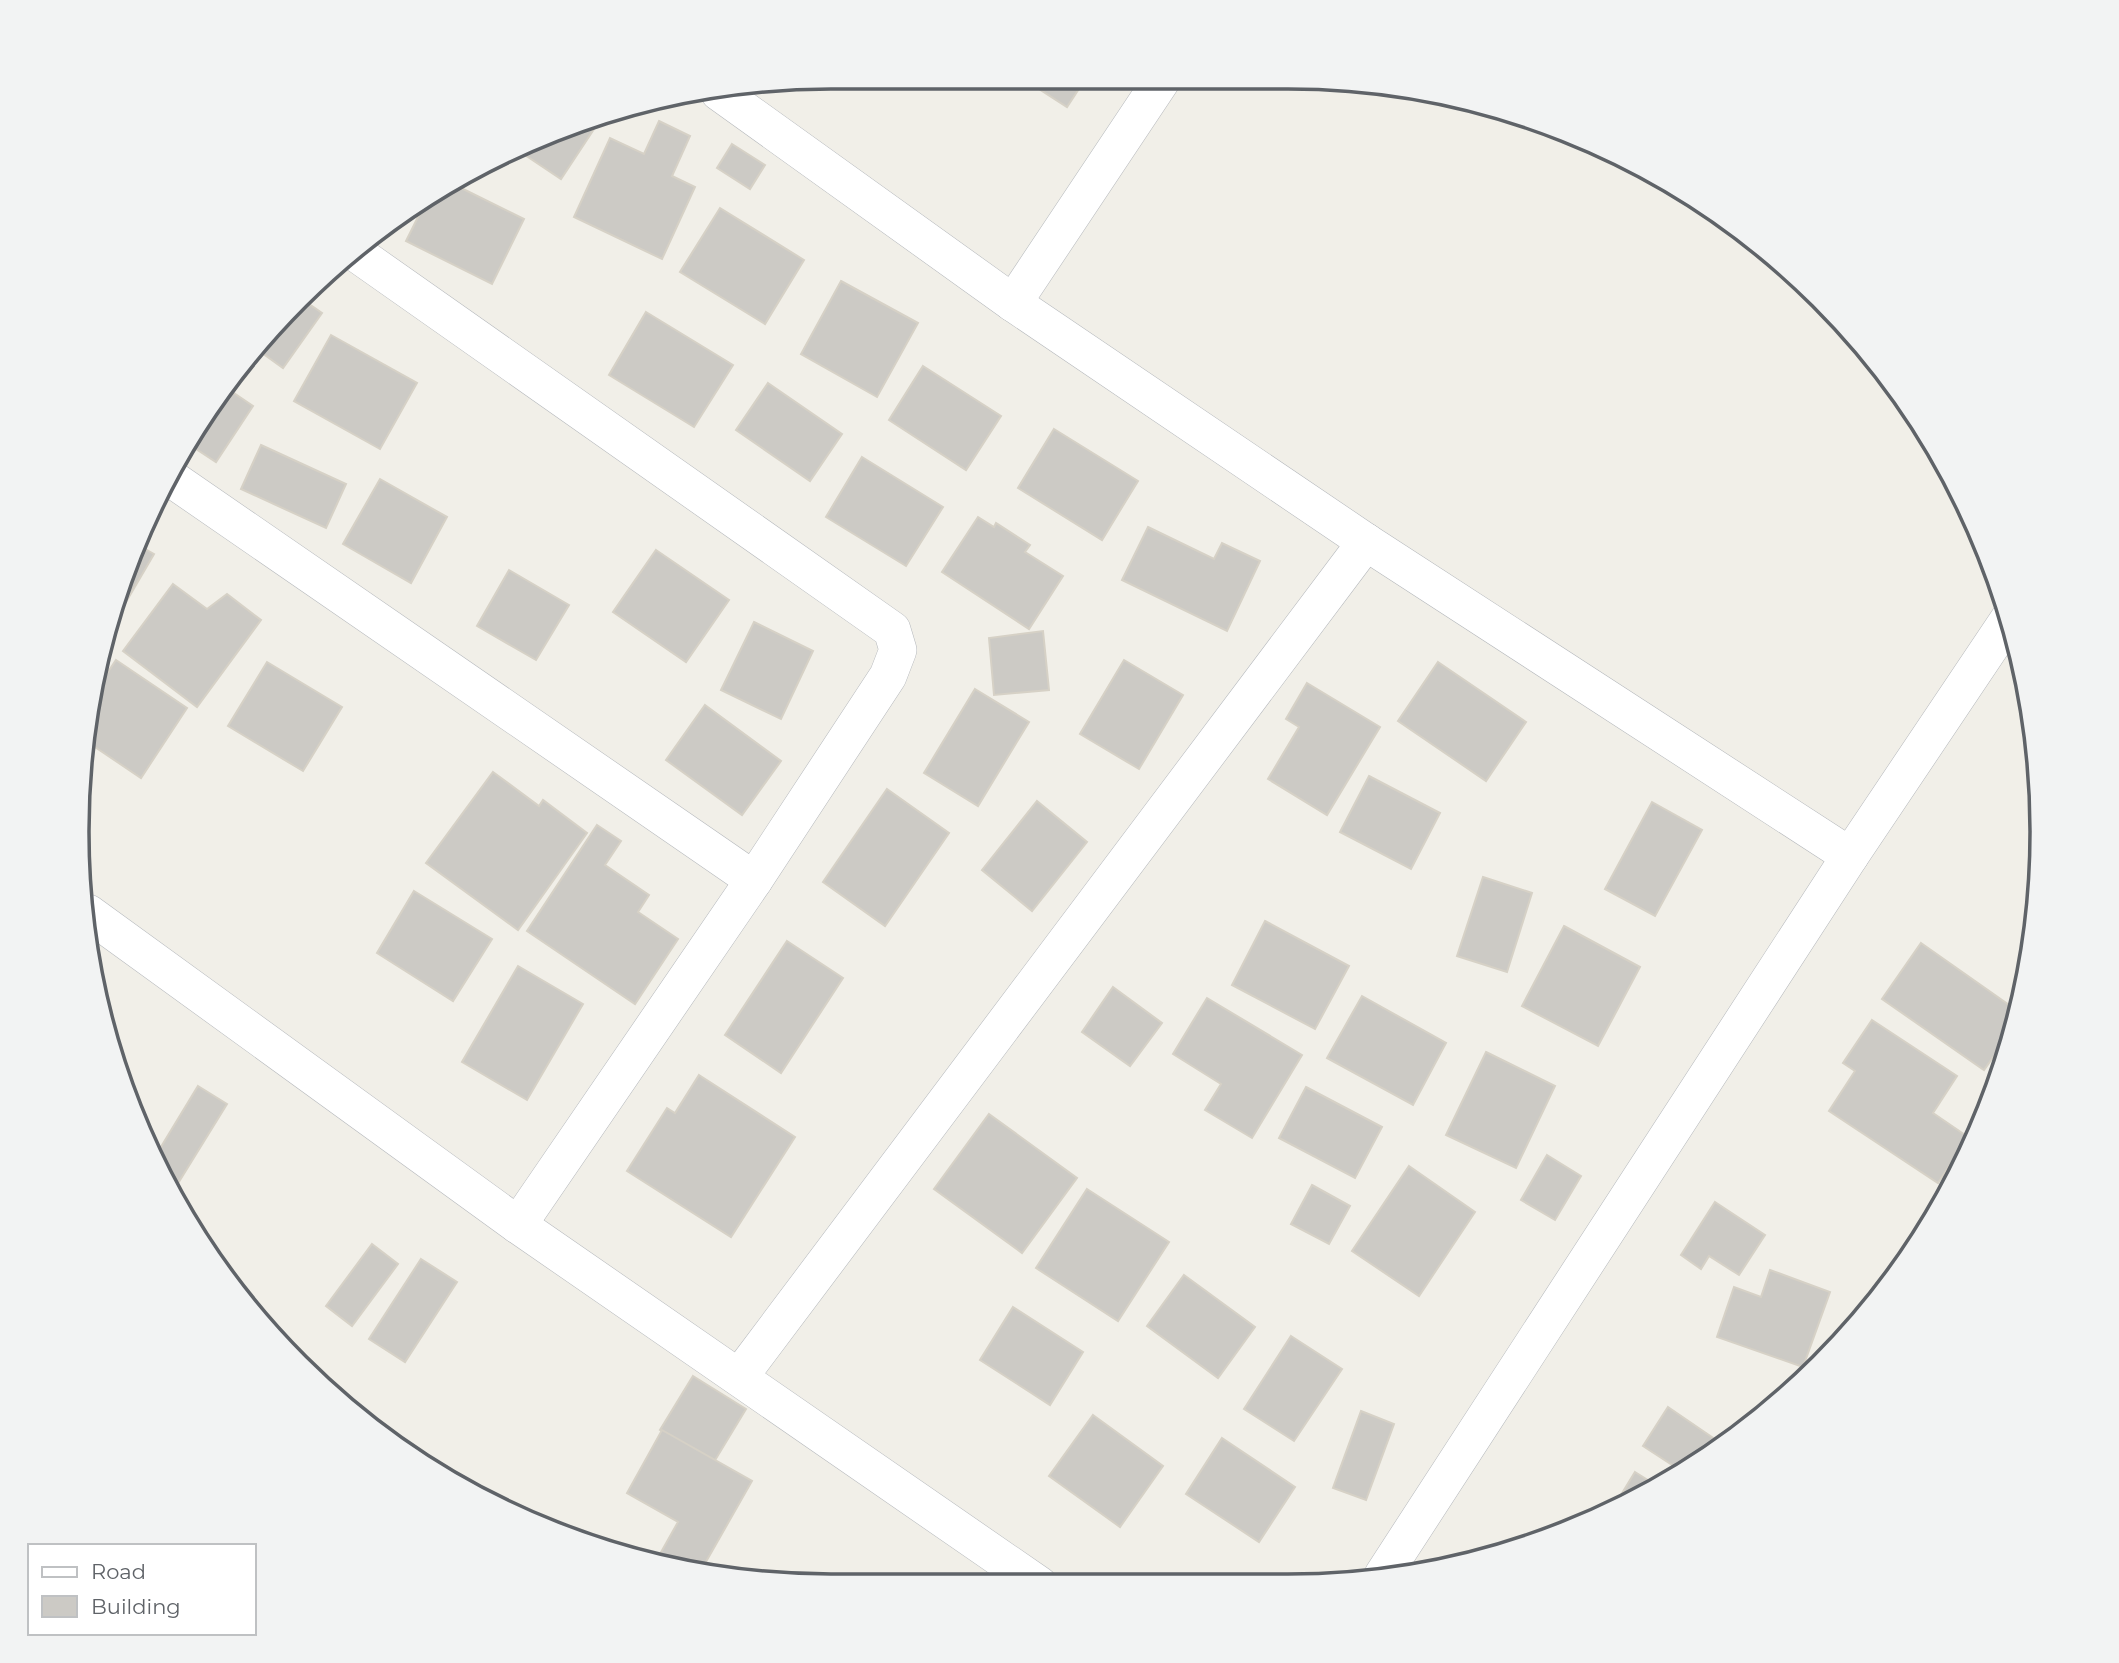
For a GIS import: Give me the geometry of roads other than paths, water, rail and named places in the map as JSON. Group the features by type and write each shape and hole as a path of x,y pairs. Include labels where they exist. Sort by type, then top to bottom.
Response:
{"street":[{"path":"1013,303 1156,89"},
{"path":"729,97 1013,303 1366,542 1850,856"},
{"path":"362,257 892,630 898,650 888,676 754,880 518,1225"},
{"path":"177,482 754,880"},
{"path":"740,1376 1366,542"},
{"path":"1389,1566 1850,856 2001,630"},
{"path":"95,918 518,1225 1023,1574"}]}
